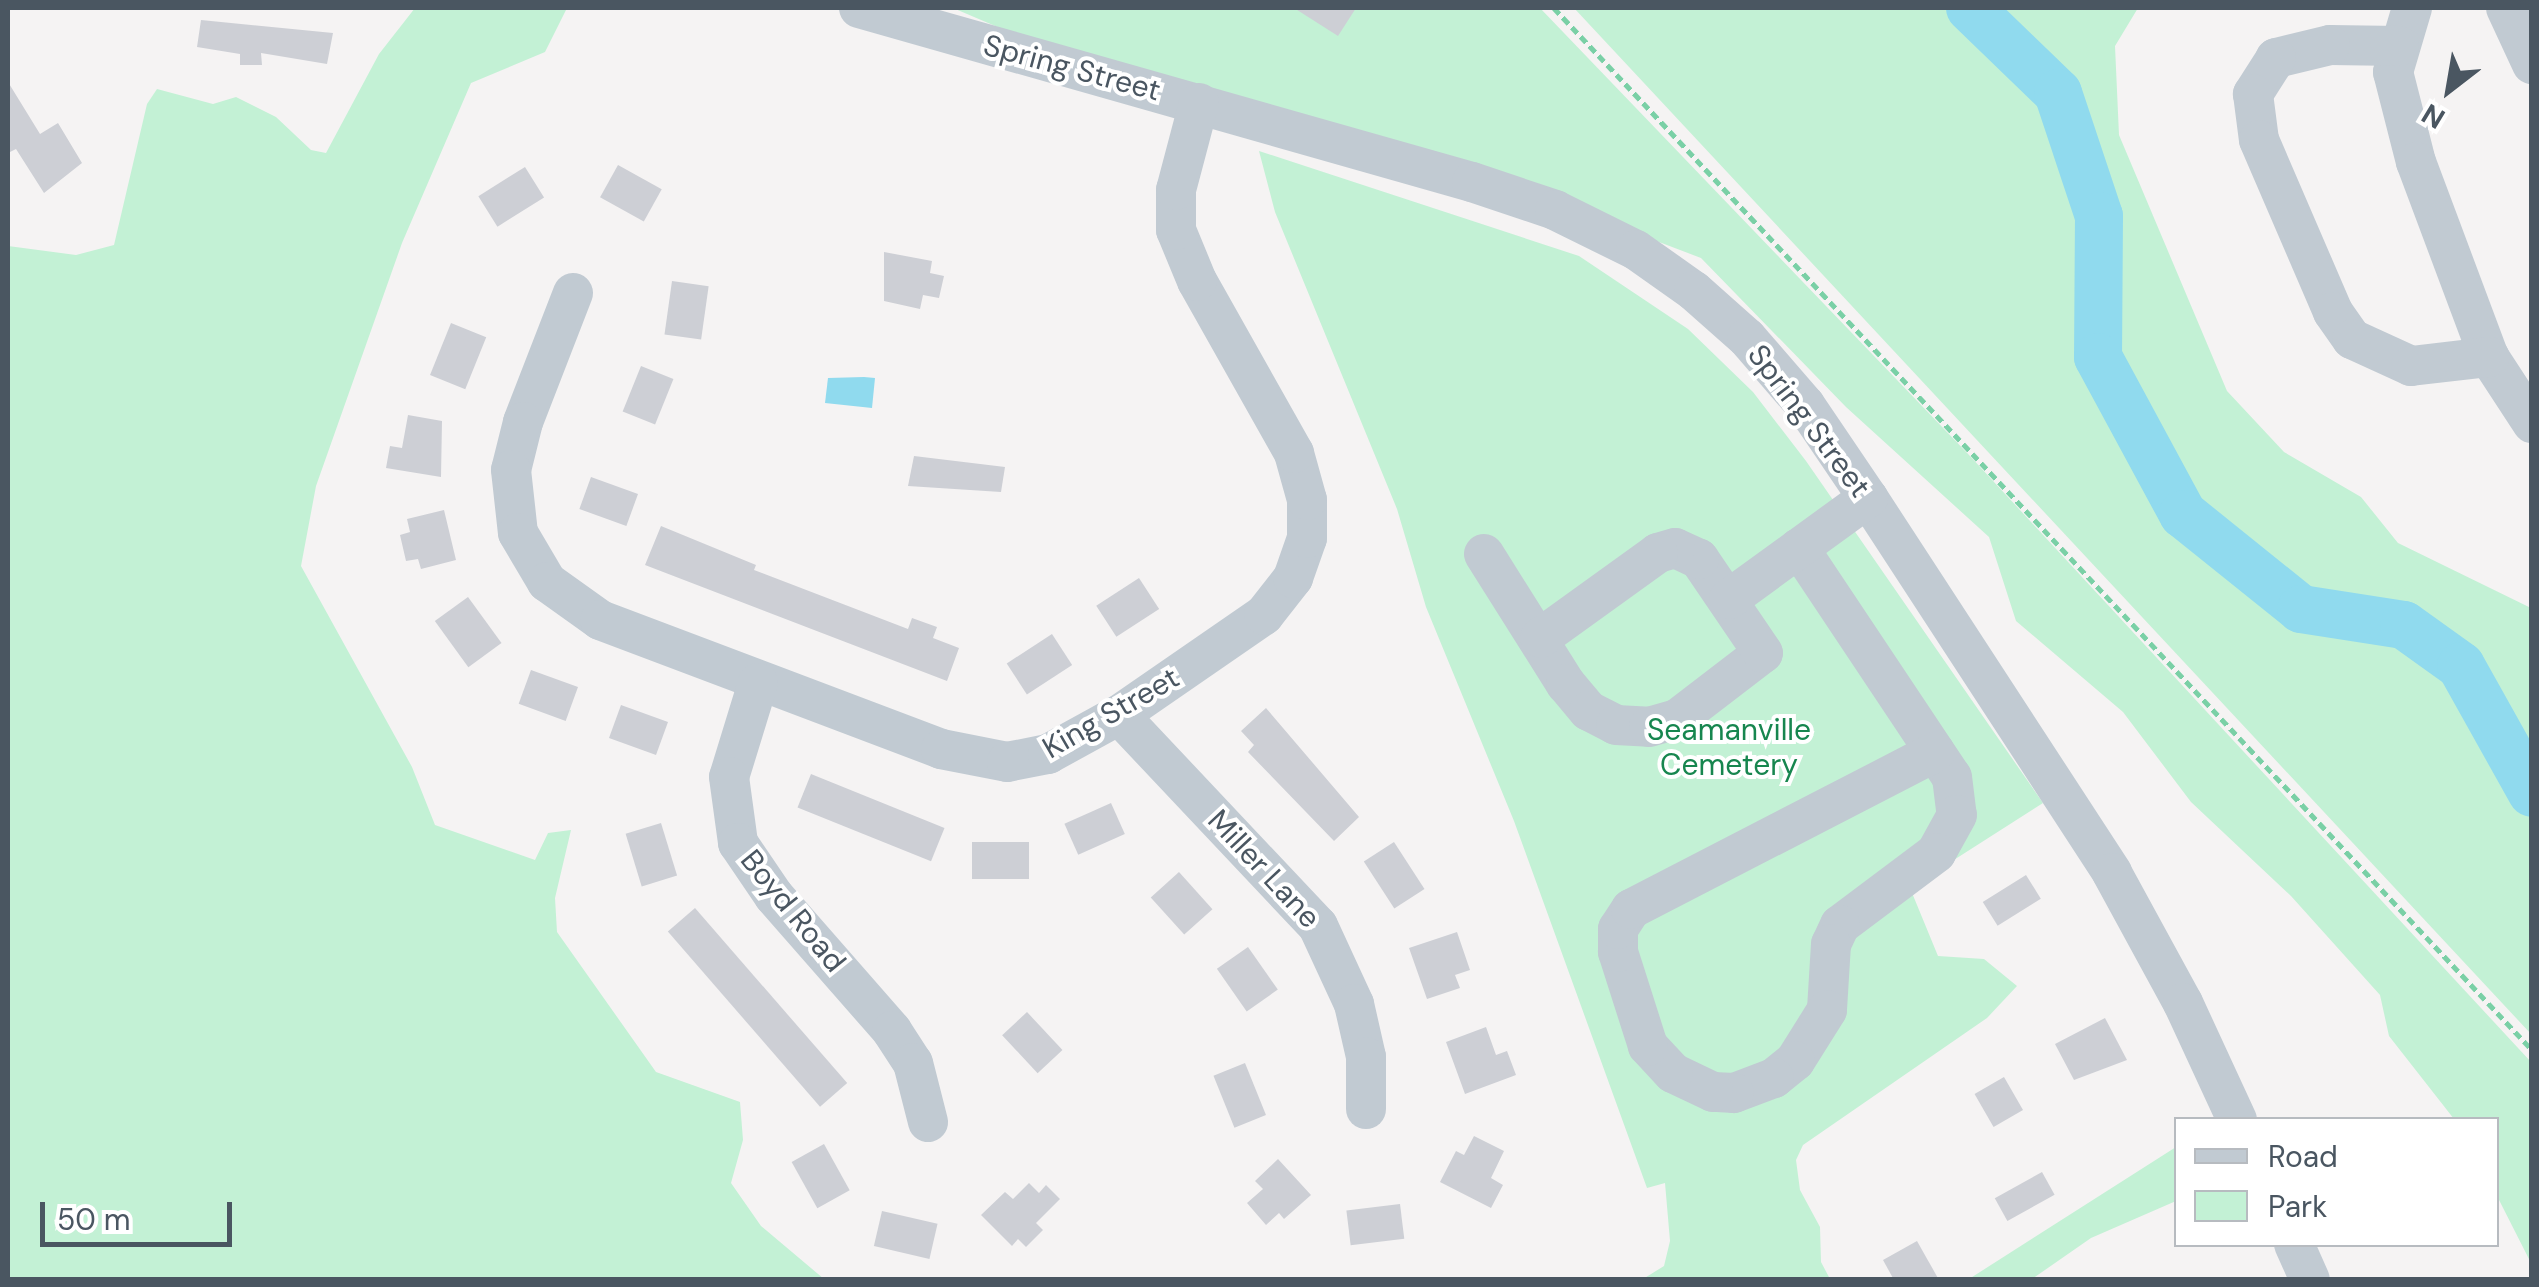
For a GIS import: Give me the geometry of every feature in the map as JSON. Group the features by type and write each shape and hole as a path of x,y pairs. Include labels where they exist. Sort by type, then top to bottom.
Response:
{"street":[{"name":"Spring Street","path":"860,8 903,16 1472,182 1555,210 1636,250 1747,338 1806,406 2112,873 2184,1003 2235,1117"},
{"path":"2412,8 2393,72 2416,162 2489,357 2532,424"},
{"path":"2506,8 2532,64"},
{"path":"2399,46 2330,46 2276,58 2252,94 2260,140 2333,312 2352,338 2411,366 2489,357"},
{"name":"King Street","path":"573,293 514,445 513,512 528,556 547,582 600,620 758,683 941,749 1007,762 1048,754 1119,715 1264,615 1293,578 1307,538 1307,500 1294,453 1198,281 1176,230 1176,190 1199,103"},
{"path":"1729,599 1868,498"},
{"path":"1799,548 1935,752 1956,789 1953,828 1936,853 1840,924 1831,944 1827,1010 1809,1044 1774,1078 1749,1090 1713,1092 1673,1073 1648,1046 1618,952 1618,929 1631,909 1935,752"},
{"path":"1484,554 1566,684 1590,711 1616,724 1664,725 1761,657 1761,647 1699,559 1667,549 1540,638"},
{"name":"Boyd Road","path":"758,683 730,767 730,815 738,844 774,896 892,1030 913,1063 928,1122"},
{"name":"Miller Lane","path":"1119,715 1318,926 1354,1004 1366,1057 1366,1109"},
{"path":"2295,1247 2310,1280"}],"path":[{"path":"1554,8 2019,496 2532,1050"}],"green space":[{"path":"415,8 567,8 545,52 471,83 402,243 316,486 301,566 412,767 435,825 535,860 548,833 571,830 555,898 557,932 656,1072 740,1102 743,1140 731,1183 761,1226 824,1279 8,1279 8,246 76,255 114,245 147,104 157,89 213,104 236,97 276,117 311,150 326,153 379,54"},
{"path":"953,8 1540,8 1969,455 2531,1062 2531,1263 2499,1200 2499,1117 2452,1117 2389,1036 2380,995 2291,896 2191,802 2123,712 2016,621 1989,537 1846,407 1701,258 1394,141 1040,45"},
{"path":"1574,8 2138,8 2115,46 2119,135 2227,391 2284,452 2361,497 2398,543 2531,608 2531,1034"},
{"name":"Seamanville Cemetery","path":"1259,151 1579,256 1688,329 1753,392 1806,461 2043,803 1910,888 1938,956 1984,959 2017,986 1987,1018 1803,1145 1796,1160 1800,1190 1820,1227 1821,1262 1830,1279 1643,1279 1664,1266 1670,1241 1665,1183 1647,1188 1514,821 1426,607 1397,509 1275,212"},
{"path":"2174,1148 2174,1202 2091,1238 2032,1279 1969,1279"}],"water":[{"path":"828,378 875,378 872,408 825,403"}],"building":[{"path":"1294,8 1356,8 1338,36"},
{"path":"201,20 333,33 327,64 261,53 262,65 240,65 240,54 197,47"},
{"path":"8,82 40,134 58,123 82,163 44,193 16,149 8,153"},
{"path":"618,165 662,189 644,222 600,197"},
{"path":"525,167 544,198 497,227 478,196"},
{"path":"884,252 932,261 930,273 944,276 939,298 923,295 920,309 884,301"},
{"path":"672,281 709,286 701,340 664,334"},
{"path":"451,323 486,337 465,389 430,375"},
{"path":"641,366 673,379 655,425 623,411"},
{"path":"408,415 442,421 441,477 386,468 390,446 402,448"},
{"path":"914,456 1005,467 1001,492 908,486"},
{"path":"591,477 638,494 626,526 579,509"},
{"path":"444,510 456,560 421,569 418,559 406,561 400,535 410,532 407,519"},
{"path":"661,526 756,565 754,570 908,629 912,618 937,627 933,638 959,648 947,681 645,565"},
{"path":"1139,578 1159,609 1116,637 1096,606"},
{"path":"468,597 502,643 468,667 435,621"},
{"path":"1052,634 1072,665 1027,694 1007,663"},
{"path":"531,670 578,687 566,721 519,704"},
{"path":"621,705 668,722 656,755 609,738"},
{"path":"1266,708 1359,817 1334,841 1248,752 1254,745 1241,731"},
{"path":"811,774 945,828 931,861 798,807"},
{"path":"1111,803 1125,834 1078,855 1064,824"},
{"path":"661,823 677,876 642,886 626,834"},
{"path":"972,842 1029,842 1029,879 972,879"},
{"path":"1394,842 1424,889 1394,909 1364,862"},
{"path":"1179,872 1212,909 1184,935 1151,897"},
{"path":"2026,875 2041,899 1998,926 1983,902"},
{"path":"695,908 847,1083 820,1107 668,932"},
{"path":"1457,932 1470,970 1455,975 1460,988 1427,999 1409,948"},
{"path":"1248,947 1278,990 1247,1011 1217,969"},
{"path":"1027,1012 1062,1050 1038,1073 1002,1035"},
{"path":"2105,1018 2127,1060 2074,1080 2055,1044"},
{"path":"1486,1027 1496,1055 1507,1051 1516,1075 1465,1094 1446,1042"},
{"path":"1245,1063 1266,1115 1234,1128 1213,1076"},
{"path":"2004,1077 2023,1110 1994,1127 1975,1094"},
{"path":"1474,1136 1504,1151 1491,1178 1503,1185 1491,1208 1440,1182 1456,1151 1464,1155"},
{"path":"824,1144 850,1190 817,1208 792,1162"},
{"path":"1278,1159 1311,1195 1284,1219 1279,1213 1266,1225 1247,1203 1263,1189 1255,1181"},
{"path":"2042,1172 2055,1195 2007,1221 1995,1198"},
{"path":"1029,1183 1039,1193 1046,1185 1060,1199 1036,1223 1043,1230 1026,1247 1018,1239 1012,1246 981,1215 1005,1192 1013,1199"},
{"path":"1400,1204 1404,1239 1351,1245 1346,1211"},
{"path":"882,1211 938,1224 929,1259 874,1246"},
{"path":"1917,1241 1939,1280 1894,1280 1883,1260"}],"waterway":[{"path":"1970,8 2058,93 2099,216 2098,357 2183,514 2301,609 2404,625 2461,666 2532,793"}]}
